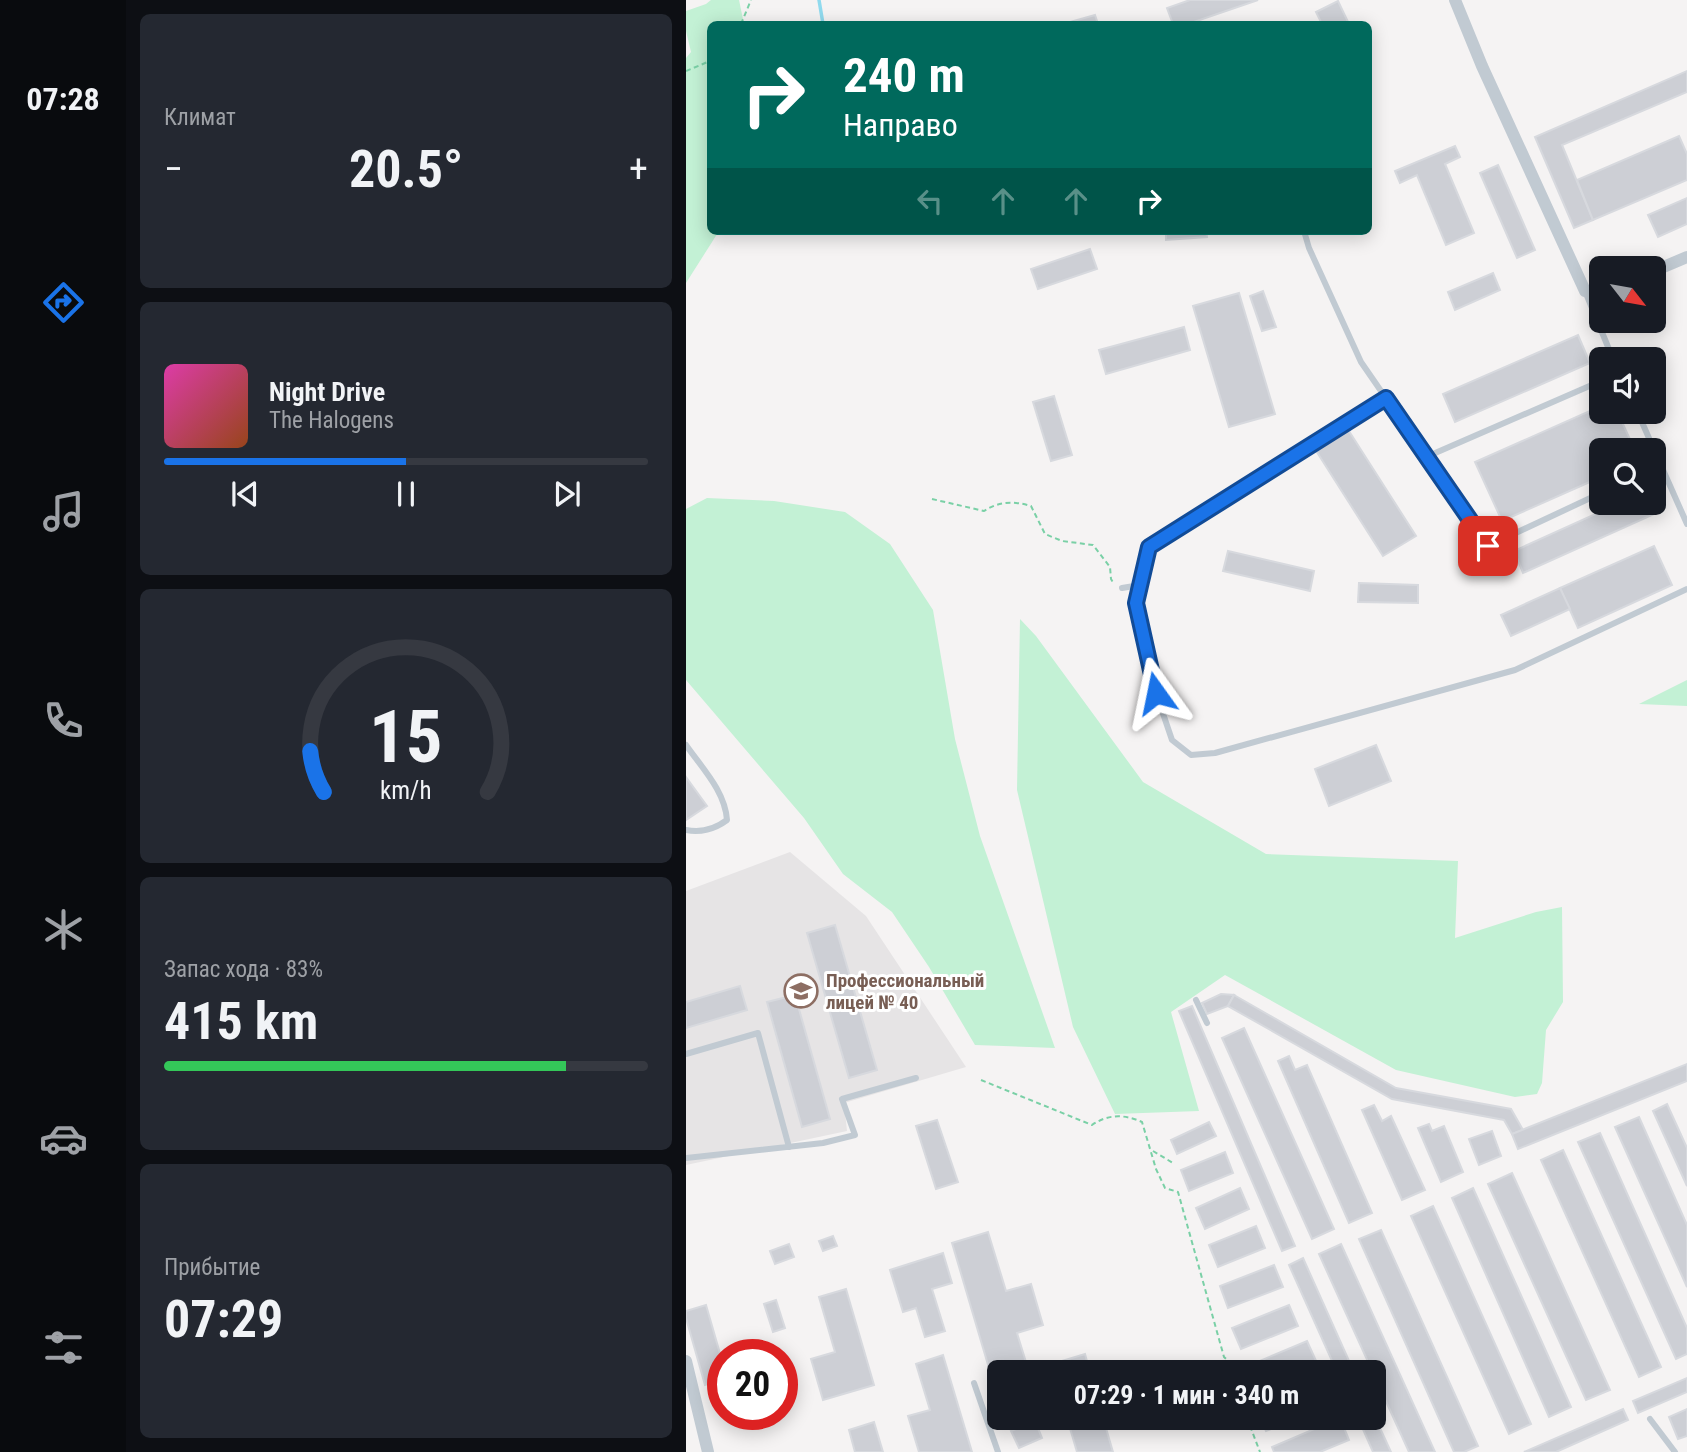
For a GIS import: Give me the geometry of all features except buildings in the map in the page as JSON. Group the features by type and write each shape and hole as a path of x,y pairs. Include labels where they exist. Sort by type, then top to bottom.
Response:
{"street":[{"path":"1455,0 1482,66 1585,291 1589,291"},
{"path":"1666,266 1687,257"},
{"path":"686,1361 708,1452"}],"lane":[{"path":"1305,235 1361,362 1488,546 1589,500"},
{"path":"1585,291 1609,347"},
{"path":"1426,457 1589,386"},
{"path":"1386,398 1149,547 1136,603 1156,693 1172,740 1191,755 1215,753 1515,670 1687,589"},
{"path":"1666,484 1687,524"},
{"path":"1122,588 1140,585"},
{"path":"686,745 717,788 726,806 727,820 717,827 686,830"},
{"path":"1196,1000 1207,1023"},
{"path":"686,1055 758,1033 789,1147"},
{"path":"686,1158 823,1143 855,1135 842,1099 916,1078"},
{"path":"974,1384 998,1452"},
{"path":"1650,1419 1675,1452"}],"path":[{"path":"742,21 751,0"},
{"path":"686,71 707,62"},
{"path":"932,499 984,511 1013,501 1031,506 1045,534 1062,541 1093,545 1110,567 1111,579 1116,586 1122,588"},
{"path":"981,1080 1092,1125 1105,1116 1119,1116 1142,1122 1156,1169 1166,1188 1178,1192 1224,1357 1227,1360"},
{"path":"1150,1150 1173,1163"},
{"path":"1252,1430 1260,1452"}],"shaded area":[{"name":"Профессиональный лицей № 40","path":"790,852 866,916 966,1067 844,1103 847,1131 686,1165 686,891"}],"green space":[{"path":"711,0 739,0 743,21 707,21 707,235 716,235 686,283 686,58 691,52 686,31 686,11"},
{"path":"707,498 774,501 845,512 890,544 933,610 955,739 980,836 1055,1048 975,1045 929,967 892,912 843,874 804,818 686,680 686,509"},
{"path":"1020,619 1036,636 1143,782 1266,854 1458,861 1455,938 1536,912 1562,907 1563,1002 1546,1030 1542,1083 1537,1094 1515,1097 1396,1070 1225,975 1171,1012 1199,1111 1115,1114 1073,1027 1017,790"},
{"path":"1687,680 1687,706 1639,704"}],"waterway":[{"path":"819,0 822,21"}],"place":[{"name":"Профессиональный лицей № 40","path":"801,991"}],"route":[{"path":"1156,693 1136,603 1149,547 1386,398 1488,546"}]}
